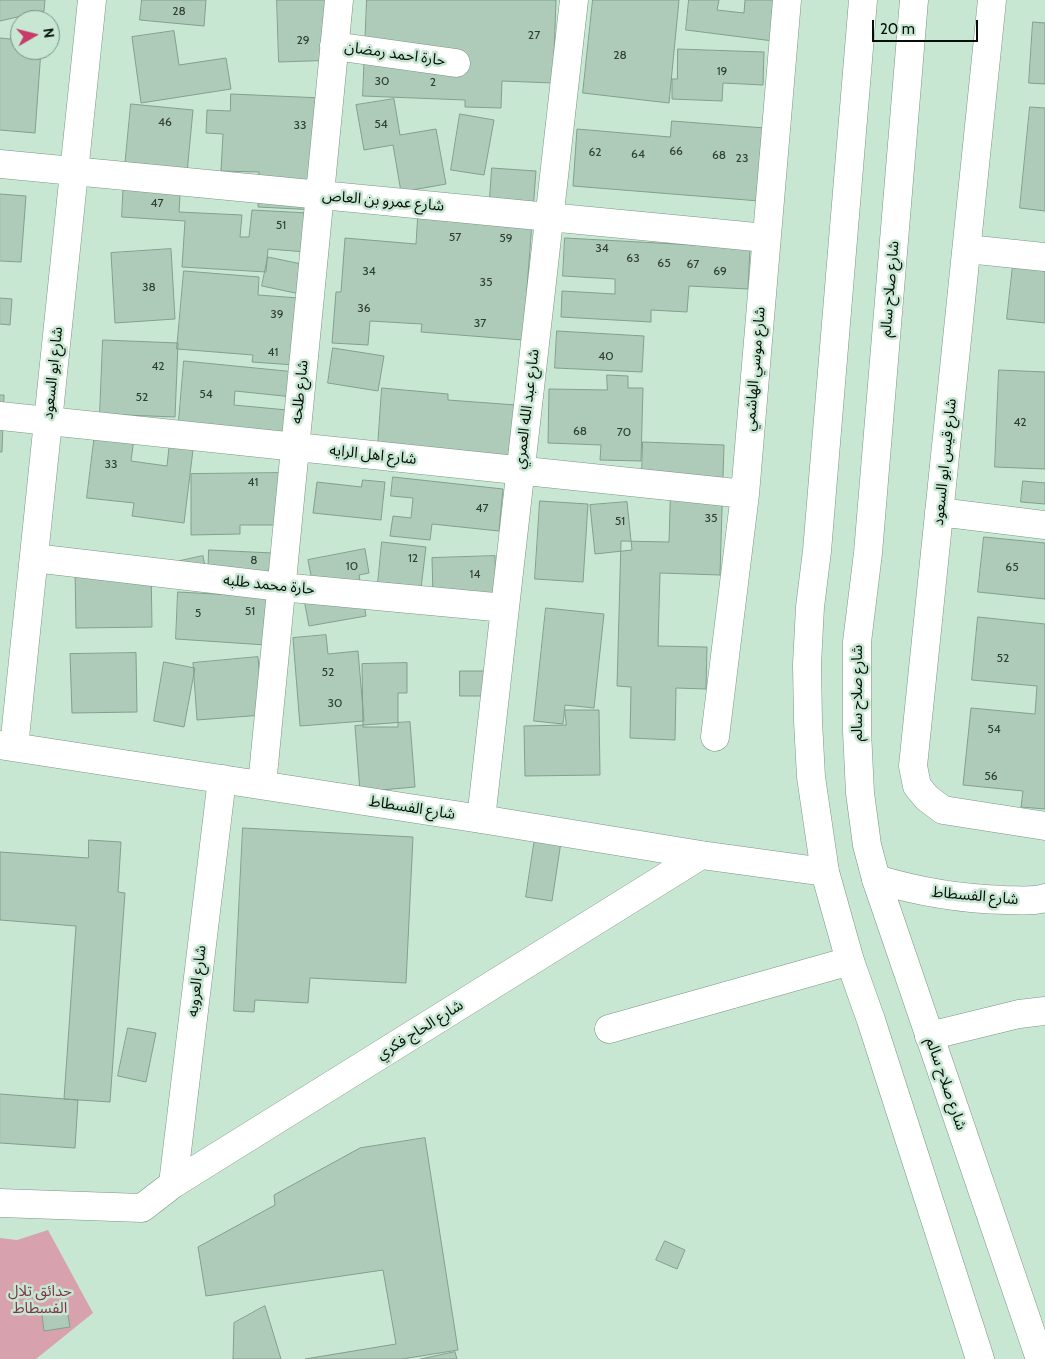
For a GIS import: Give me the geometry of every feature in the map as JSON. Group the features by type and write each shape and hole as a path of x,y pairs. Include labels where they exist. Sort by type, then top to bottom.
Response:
{"main road":[{"name":"شارع ابو السعود","path":"7,746 34,558 92,0"},
{"name":"شارع طلحه","path":"262,785 339,0"},
{"name":"شارع عبد الله العمري","path":"481,819 574,0"},
{"name":"شارع موسي الهاشمي","path":"715,737 746,494 787,0"},
{"path":"863,0 817,551 810,607 807,664 811,777 825,872 850,961 871,1020 980,1359"},
{"name":"شارع صلاح سالم","path":"914,0 868,553 857,642 856,731 860,793 867,845 876,879 1040,1359"},
{"name":"شارع قيس ابو السعود","path":"992,0 913,766 917,786 927,798 943,810 1045,826"},
{"name":"حارة احمد رمضان","path":"334,46 456,62"},
{"name":"شارع عمرو بن العاص","path":"0,164 766,238"},
{"path":"966,249 1045,257"},
{"name":"شارع اهل الرايه","path":"0,416 746,494"},
{"path":"939,512 1045,524"},
{"name":"حارة محمد طلبه","path":"34,558 281,587 505,608"},
{"name":"شارع الفسطاط","path":"7,746 481,819 700,855 825,872"},
{"name":"شارع العروبه","path":"173,1184 222,779"},
{"name":"شارع الحاج فكري","path":"0,1202 142,1208 173,1184 700,855"},
{"name":"شارع الفسطاط","path":"876,879 919,891 954,897 1028,900 1045,898"},
{"path":"609,1029 850,961"},
{"path":"929,1036 1019,1014 1045,1011"}],"green space":[{"name":"حدائق تلال الفسطاط","path":"48,1230 93,1313 36,1359 0,1359 0,1238 17,1240"}],"building":[{"path":"0,0 45,0 44,10 10,10 10,19 0,21"},
{"path":"142,0 206,0 204,26 140,20"},
{"path":"277,0 337,0 339,60 279,62"},
{"path":"367,0 556,0 553,83 502,81 501,108 465,107 465,100 363,96"},
{"path":"593,0 679,0 669,103 583,93"},
{"path":"689,0 719,0 717,10 744,13 745,0 777,0 773,41 686,30"},
{"path":"1033,22 1045,23 1045,84 1029,83"},
{"path":"174,31 179,65 226,58 231,89 141,103 132,37"},
{"path":"0,38 10,39 10,60 40,60 35,133 0,130"},
{"path":"678,49 764,52 763,85 723,83 722,101 672,99 672,79 677,79"},
{"path":"231,94 322,98 317,210 258,207 259,172 221,171 223,134 206,133 207,110 230,111"},
{"path":"394,99 400,135 436,129 446,184 401,192 393,145 364,150 356,105"},
{"path":"131,104 193,110 187,173 125,167"},
{"path":"1030,107 1045,108 1045,211 1020,208"},
{"path":"460,114 494,120 484,175 451,170"},
{"path":"672,121 765,128 759,201 573,186 577,129 670,137"},
{"path":"492,168 536,171 523,340 421,332 422,324 370,321 368,345 332,343 336,292 341,292 345,238 416,244 418,212 488,217"},
{"path":"124,176 181,179 179,212 242,215 240,237 249,237 252,210 308,213 306,252 268,249 266,272 182,267 185,221 122,217"},
{"path":"0,194 26,196 21,262 0,261"},
{"path":"565,238 750,248 748,289 689,286 687,312 651,310 651,322 561,317 562,291 615,294 615,279 563,276"},
{"path":"171,249 175,319 115,323 111,253"},
{"path":"268,257 306,265 300,294 262,286"},
{"path":"1013,265 1045,268 1045,323 1007,319"},
{"path":"184,271 259,277 258,295 299,298 294,365 252,362 253,355 177,349"},
{"path":"0,298 12,299 10,325 0,324"},
{"path":"557,331 644,336 642,372 555,368"},
{"path":"103,340 178,343 175,417 100,414"},
{"path":"333,348 384,356 378,391 328,383"},
{"path":"184,361 296,372 293,397 235,391 234,405 287,410 284,441 178,432"},
{"path":"999,370 1045,372 1045,469 995,467"},
{"path":"607,375 628,376 628,388 643,388 641,461 600,460 601,445 548,443 549,389 607,390"},
{"path":"382,388 448,394 448,400 516,405 513,456 377,461"},
{"path":"0,395 4,395 2,452 0,452"},
{"path":"95,433 134,438 131,461 167,466 169,447 193,450 184,523 132,516 134,503 87,498"},
{"path":"643,442 724,445 720,575 660,573 658,646 707,647 706,689 676,688 675,740 630,738 631,687 617,686 621,541 669,542 671,475 642,474"},
{"path":"281,473 282,525 240,525 240,534 191,535 191,474"},
{"path":"393,477 503,489 499,531 432,524 430,540 390,536 393,516 411,518 413,498 391,496"},
{"path":"363,480 385,482 381,520 313,513 317,482 361,487"},
{"path":"1023,481 1045,483 1045,504 1021,502"},
{"path":"540,501 588,504 583,582 535,579"},
{"path":"627,502 632,550 595,554 590,505"},
{"path":"984,537 1045,543 1045,599 978,592"},
{"path":"382,542 426,547 421,588 378,583"},
{"path":"365,549 369,573 359,575 366,616 309,626 300,578 311,576 308,560"},
{"path":"209,550 273,553 272,584 208,581"},
{"path":"203,556 207,576 185,582 180,561"},
{"path":"495,556 496,593 433,595 432,558"},
{"path":"151,565 152,627 76,628 75,566"},
{"path":"178,592 269,597 266,645 176,639"},
{"path":"546,608 604,614 594,708 565,705 563,724 534,721"},
{"path":"978,617 1045,624 1045,809 1021,807 1023,791 963,785 971,708 1035,714 1037,686 972,680"},
{"path":"326,635 328,654 358,651 364,721 300,726 293,638"},
{"path":"136,653 137,712 72,713 70,654"},
{"path":"258,657 263,715 197,720 193,663"},
{"path":"164,662 195,668 184,727 154,721"},
{"path":"407,663 407,693 398,693 398,727 363,727 362,664"},
{"path":"460,671 484,671 484,696 460,696"},
{"path":"565,710 599,710 600,775 525,776 524,726 566,725"},
{"path":"410,722 415,787 381,790 361,805 355,726"},
{"path":"243,828 413,837 406,983 310,978 308,1003 255,1000 254,1012 234,1011"},
{"path":"535,838 561,842 552,901 526,897"},
{"path":"89,840 121,842 118,892 125,893 110,1102 64,1099 76,926 0,920 0,852 88,858"},
{"path":"128,1028 156,1033 146,1082 118,1076"},
{"path":"0,1094 78,1100 75,1148 0,1143"},
{"path":"425,1138 458,1350 402,1359 305,1359 396,1344 383,1270 206,1296 198,1247 275,1205 274,1195 360,1148"},
{"path":"665,1241 685,1250 677,1269 656,1260"},
{"path":"265,1306 281,1359 233,1359 234,1323"},
{"path":"67,1310 70,1327 44,1331 42,1315"},
{"path":"455,1352 457,1359 421,1359"}]}
